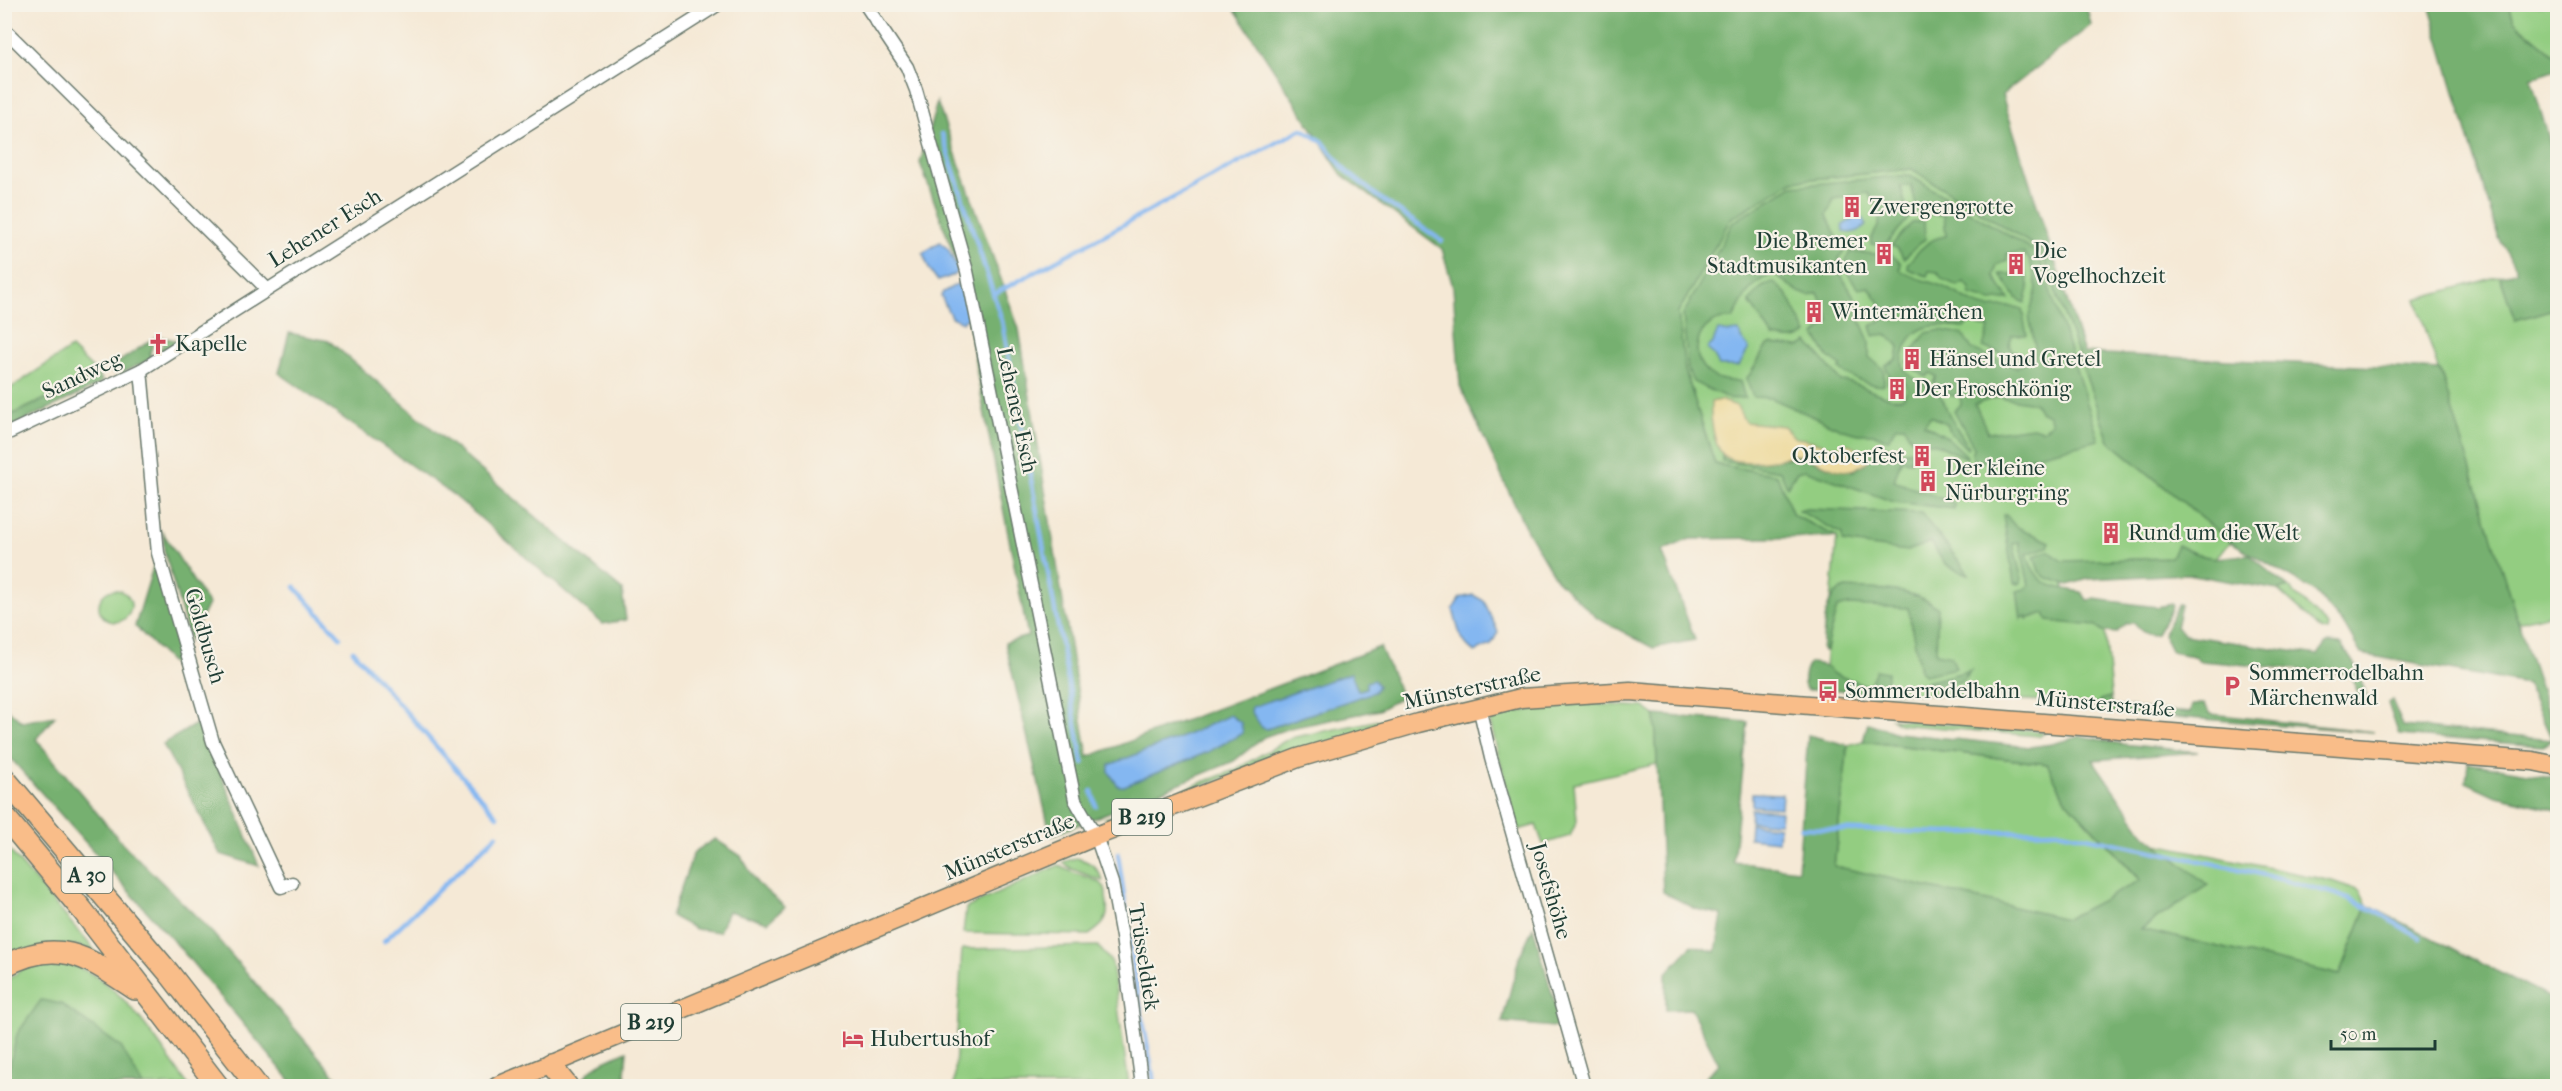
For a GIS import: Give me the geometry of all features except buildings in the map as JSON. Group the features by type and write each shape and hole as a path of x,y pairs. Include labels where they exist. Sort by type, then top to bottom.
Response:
{"highway":[{"name":"A 30","path":"4,778 169,973 257,1086"},
{"name":"A 30","path":"4,816 83,911 218,1086"},
{"path":"4,966 25,955 46,950 76,954 150,998"},
{"path":"546,1086 550,1065"},
{"path":"550,1065 567,1086"}],"main road":[{"name":"Münsterstraße","path":"498,1086 1096,836 1298,758 1479,707 1521,698 1630,691 2522,760 2558,766"}],"street":[{"name":"Lehener Esch","path":"4,29 267,289 719,4"},
{"name":"Lehener Esch","path":"865,4 907,67 926,118 967,271 1075,800 1096,836"},
{"name":"Sandweg","path":"4,435 141,370 267,289"},
{"name":"Goldbusch","path":"141,370 158,553 213,742 280,887 292,883"},
{"name":"Josefshöhe","path":"1479,707 1491,758 1584,1086"},
{"name":"Trüsseldiek","path":"1096,836 1112,883 1122,937 1142,1086"}],"green space":[{"path":"1232,5 2086,5 2091,25 2002,95 2084,353 2440,370 2518,622 2556,734 2552,740 2527,684 2361,654 2345,626 2314,591 2231,542 2109,441 2041,250 1912,169 1793,181 1731,218 1678,313 1685,370 1715,464 1777,475 1793,515 1837,537 1690,539 1662,551 1695,640 1653,648 1597,618 1556,579 1526,529 1460,386 1453,287 1442,249 1342,175"},
{"path":"2429,5 2509,5 2514,21 2557,57 2557,70 2531,78 2557,166 2557,308 2515,320 2500,276 2517,271 2498,236"},
{"path":"2509,5 2557,5 2557,57 2514,21"},
{"path":"937,102 1019,329 1088,757 1380,647 1402,697 1379,710 1290,728 1264,737 1234,761 1051,836 1005,643 1028,636 978,380 962,276 920,163"},
{"path":"1912,169 2041,250 2109,441 2231,542 2206,567 2065,574 2062,607 2105,632 2112,705 1823,688 1837,537 1793,515 1777,475 1715,464 1685,370 1678,313 1731,218 1793,181"},
{"path":"1909,175 2038,253 2099,440 1988,467 1985,460 1976,463 1972,455 1974,448 1954,410 1961,405 1960,396 1952,396 1933,382 1936,376 1930,373 1926,377 1915,370 1908,362 1914,363 1915,357 1910,355 1926,333 1941,330 1962,334 1972,349 2016,368 2033,357 2035,346 2029,316 2037,289 2030,260 2023,253 2007,254 2007,261 1997,265 1994,276 2009,299 1991,301 1970,295 1970,288 1964,282 1958,286 1942,279 1938,272 1929,271 1927,276 1908,269 1907,264 1924,246 1934,239 1946,236 1944,215 1918,214 1911,185 1901,187 1909,218 1887,243 1871,245 1871,239 1880,217 1876,204 1868,193 1834,199 1827,215 1838,240 1858,242 1861,246 1848,247 1839,257 1838,270 1859,305 1860,320 1869,341 1869,357 1884,370 1884,385 1867,383 1839,369 1841,366 1828,357 1815,335 1830,321 1818,293 1809,296 1799,292 1773,274 1753,287 1744,298 1733,319 1718,320 1706,327 1699,337 1697,350 1700,362 1708,372 1721,379 1740,381 1745,398 1730,399 1693,382 1688,370 1683,315 1733,222 1792,186","holes":["1999,397 2034,403 2039,411 2049,415 2052,423 2042,430 2033,427 1988,433 1975,404"]},
{"path":"1924,221 1925,239 1904,258 1897,248 1891,246 1912,223"},
{"path":"1850,252 1878,254 1880,258 1888,259 1890,254 1901,263 1900,270 1905,273 1942,286 1974,303 1985,307 2022,309 2027,335 2012,335 2009,346 2013,351 2020,353 2015,359 1983,347 1989,328 1969,322 1964,328 1945,325 1920,330 1913,335 1904,353 1902,362 1904,368 1908,374 1941,396 1951,419 1968,446 1967,449 1951,433 1947,424 1931,416 1924,424 1947,437 1967,458 1934,443 1912,440 1904,426 1896,426 1888,440 1875,434 1859,434 1843,430 1771,398 1753,397 1746,379 1767,346 1770,344 1799,347 1808,342 1841,381 1856,384 1881,395 1904,397 1907,390 1906,384 1896,379 1888,383 1889,374 1885,366 1897,359 1899,347 1888,336 1874,336 1871,326 1883,319 1880,303 1869,287 1859,289 1849,276 1846,263"},
{"path":"2000,274 2026,274 2029,289 2025,303 2016,298"},
{"path":"2500,276 2515,320 2557,308 2557,612 2518,622 2416,299"},
{"path":"1773,282 1787,294 1807,334 1802,337 1793,339 1773,337 1749,302 1759,289"},
{"path":"289,333 329,341 622,590 626,620 603,624 456,497 279,373"},
{"path":"157,336 175,340 175,345 157,357 163,345 162,341 155,340 150,353 152,359 119,374 110,371 110,368"},
{"path":"71,348 98,374 5,418 5,392"},
{"path":"98,374 102,380 100,384 5,430 5,418"},
{"path":"1880,444 1899,451 1913,451 1911,461 1901,460 1894,481 1954,503 1954,509 1894,502 1805,470 1797,472 1787,487 1780,471 1722,461 1722,454 1737,461 1755,462 1802,456 1829,467 1854,471 1868,461"},
{"path":"1806,509 1921,513 1969,574 1946,564 1931,542 1907,551 1842,542 1842,534 1799,511"},
{"path":"2003,515 2006,515 2015,526 2050,542 2048,547 2027,554 2035,573 2047,583 2082,592 2087,600 2157,607 2172,604 2157,634 2144,633 2134,623 2127,623 2116,633 2105,632 2095,626 2048,621 2045,613 2021,619 2017,591 2029,585 2019,542 2013,544 2022,579 2019,584 2014,583"},
{"path":"163,533 208,604 190,641 164,550"},
{"path":"2177,545 2197,554 2212,557 2249,554 2288,587 2278,590 2187,574 2088,579 2068,585 2045,577 2039,571 2034,556 2048,551 2063,561 2171,558"},
{"path":"155,561 161,575 196,711 192,710 183,675 135,626"},
{"path":"2288,587 2329,627 2328,631 2321,629 2278,590"},
{"path":"1846,588 1906,593 1928,601 1938,608 1936,653 1951,656 1956,668 1924,675 1920,671 1908,608 1849,605 1837,608 1825,651 1822,650 1829,605 1838,592"},
{"path":"115,590 126,595 131,606 126,617 115,622 104,617 99,606 104,595"},
{"path":"2179,604 2181,605 2176,627 2185,635 2318,655 2326,643 2341,644 2358,670 2367,698 2360,697 2350,674 2201,661 2192,656 2172,652 2163,634"},
{"path":"1810,663 1822,665 1831,673 1869,686 1876,670 1887,672 1886,688 1879,695 1839,690 1807,690 1804,676"},
{"path":"1971,670 1961,682 1924,685 1926,682"},
{"path":"2111,697 2112,706 2190,713 2192,704 2204,704 2211,714 2374,732 2096,711 2094,709 2100,700"},
{"path":"2392,700 2403,726 2552,740 2543,746 2399,735 2388,703"},
{"path":"1579,703 1644,707 1655,715 1657,764 1574,783 1577,821 1570,836 1543,844 1536,825 1518,830 1490,722 1495,715"},
{"path":"4,706 22,722 55,716 36,739 121,842 209,929 344,1086 295,1086 185,954 5,752"},
{"path":"1406,715 1405,719 1301,750 1110,819 1104,819 1235,770 1290,738"},
{"path":"1655,715 1748,722 1733,862 1798,870 1808,735 1848,745 1834,866 2066,919 2141,880 2065,799 2047,764 1863,741 1868,723 1897,733 2030,747 2081,736 2122,744 2198,752 2093,760 2144,834 2208,885 2141,929 2340,975 2367,906 2373,908 2557,1002 2557,1086 1697,1086 1719,1064 1691,1009 1666,1010 1666,974 1692,945 1716,952 1722,915 1696,909 1663,892"},
{"path":"1892,719 2045,733 2039,736 1907,725 1899,724"},
{"path":"196,724 212,752 259,866 220,854 163,744"},
{"path":"1863,741 2047,764 2065,799 2141,881 2066,919 1834,866 1848,745"},
{"path":"2468,763 2557,778 2557,810 2496,796 2466,782"},
{"path":"715,839 741,856 757,883 785,907 768,922 728,911 719,932 695,929 671,916 694,852"},
{"path":"4,844 96,952 76,945 5,957"},
{"path":"2157,844 2332,881 2360,891 2367,906 2340,975 2140,929 2207,885"},
{"path":"1076,858 1093,865 1103,881 1072,869 1063,862"},
{"path":"1059,865 1097,881 1104,887 1107,915 1095,931 1089,935 963,933 966,908"},
{"path":"1533,927 1562,1028 1502,1022 1519,958"},
{"path":"1098,946 1112,963 1129,1086 954,1086 962,949"},
{"path":"48,962 71,965 93,974 112,989 146,1026 189,1086 5,1086 5,982 22,969"},
{"path":"41,1000 61,1004 121,1047 143,1086 9,1086 6,1080 17,1034"},
{"path":"627,1051 625,1074 628,1086 580,1086 593,1068"}],"sand":[{"path":"1720,400 1737,406 1745,422 1784,426 1795,438 1826,445 1849,444 1868,458 1868,461 1857,468 1839,470 1795,455 1755,462 1727,458 1718,448 1711,416 1711,402"}],"water":[{"path":"1854,218 1864,219 1866,225 1856,232 1844,232 1843,225"},
{"path":"940,242 948,249 958,270 954,275 938,281 929,269 923,253"},
{"path":"959,283 970,317 962,322 951,317 941,296 943,292"},
{"path":"1718,330 1739,331 1741,338 1749,348 1739,366 1719,366 1714,355 1707,349 1713,343"},
{"path":"1473,595 1484,601 1498,632 1491,645 1475,652 1462,639 1453,609 1460,598"},
{"path":"1351,673 1358,691 1366,688 1366,682 1374,680 1378,686 1374,692 1267,729 1262,728 1251,711 1252,707"},
{"path":"1230,715 1241,723 1243,733 1208,752 1124,786 1118,786 1109,772 1109,765 1187,735"},
{"path":"1752,793 1782,794 1781,808 1752,806"},
{"path":"1751,809 1781,811 1780,823 1750,822"},
{"path":"1750,824 1779,827 1778,841 1749,838"}],"waterway":[{"path":"994,294 1302,129 1322,141 1346,171 1442,241"},
{"path":"942,134 1002,321 1083,763"},
{"path":"295,587 340,637"},
{"path":"353,651 497,816"},
{"path":"1092,791 1096,806"},
{"path":"1801,828 1945,833 2057,831 2253,872 2336,894 2375,911 2420,938"},
{"path":"384,941 497,835"},
{"path":"1118,853 1137,990 1155,1086"}],"place":[{"name":"Zwergengrotte","path":"1852,207"},
{"name":"Die Bremer Stadtmusikanten","path":"1884,254"},
{"name":"Die Vogelhochzeit","path":"2016,264"},
{"name":"Wintermärchen","path":"1814,312"},
{"name":"Kapelle","path":"158,344"},
{"name":"Hänsel und Gretel","path":"1912,359"},
{"name":"Der Froschkönig","path":"1897,389"},
{"name":"Oktoberfest","path":"1922,456"},
{"name":"Der kleine Nürburgring","path":"1928,481"},
{"name":"Rund um die Welt","path":"2111,533"},
{"name":"Sommerrodelbahn Märchenwald","path":"2232,686"},
{"name":"Sommerrodelbahn","path":"1828,691"},
{"name":"Hubertushof","path":"853,1039"}]}
